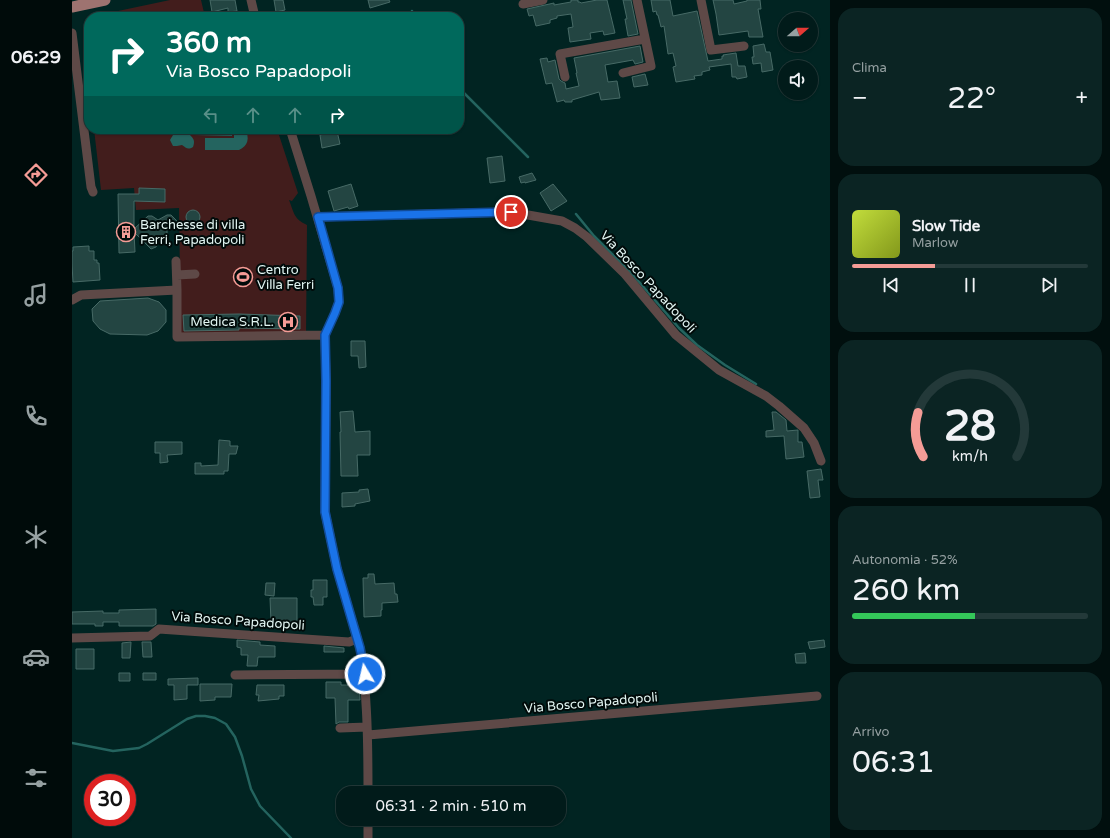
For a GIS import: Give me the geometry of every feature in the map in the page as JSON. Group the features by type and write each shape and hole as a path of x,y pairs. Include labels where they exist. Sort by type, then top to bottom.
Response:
{"main road":[{"path":"72,7 105,0"}],"street":[{"path":"251,0 254,12"},
{"path":"523,4 543,0"},
{"path":"623,73 651,66 637,0"},
{"path":"701,0 711,50 744,46"},
{"path":"72,33 84,130"},
{"path":"565,77 560,54 645,39"},
{"path":"85,134 93,192"},
{"path":"292,134 318,217 338,288 339,302 325,335 325,512 337,569 362,655 365,674 368,731 368,786"},
{"name":"Via Bosco Papadopoli","path":"318,217 511,212 562,221 587,237 625,274 676,335 719,370 766,396 804,428 814,443 821,461"},
{"path":"176,261 177,337 325,335"},
{"path":"177,275 194,274"},
{"path":"72,300 81,295 177,290"},
{"name":"Via Bosco Papadopoli","path":"72,638 150,636 159,629 348,642 357,640"},
{"path":"235,675 365,674"},
{"name":"Via Bosco Papadopoli","path":"340,728 368,731 817,696"},
{"path":"368,826 368,838"}],"shaded area":[{"path":"170,0 201,0 204,12 118,12"},
{"name":"Centro Villa Ferri","path":"95,134 279,134 298,193 292,201 289,200 293,212 297,218 307,225 306,339 181,341 179,208 136,210 134,188 101,190"}],"water":[{"path":"190,134 194,140 193,147 186,148 182,145 173,146 170,140 173,135"},
{"path":"232,134 232,136 194,135"},
{"path":"234,134 247,134 248,139 246,144 239,150 205,150 205,138 234,138"}],"building":[{"path":"210,0 235,0 237,11 228,12 228,8 212,12"},
{"path":"274,0 283,0 285,10 276,12"},
{"path":"368,0 389,0 390,2 370,8"},
{"path":"571,0 578,0 578,2 581,3 607,0 615,33 604,35 603,31 590,33 591,39 570,42 568,28 573,27 571,14 557,16 557,18 550,20 550,23 536,26 533,15 529,16 527,9 554,3 554,5 571,2"},
{"path":"623,0 631,0 638,34 628,36 625,19 627,19"},
{"path":"651,0 670,0 673,16 697,11 708,61 722,59 722,56 724,56 723,55 736,53 738,66 745,66 747,77 737,79 736,77 732,77 731,64 709,67 710,70 702,72 702,75 694,76 695,79 676,82 673,67 676,66 673,53 668,54 664,26 661,27 656,11 653,12"},
{"path":"713,0 733,0 734,4 747,0 760,0 761,9 758,9 763,37 749,37 748,31 719,35"},
{"path":"764,44 766,52 770,52 773,70 762,72 761,63 753,64 752,57 754,57 753,46"},
{"path":"640,46 643,62 635,64 633,60 605,65 608,82 617,81 620,98 601,100 599,92 572,100 572,102 565,102 564,100 557,102 552,83 546,84 540,59 547,58 548,62 555,60 559,79 565,83 566,89 579,86 574,58"},
{"path":"645,74 648,85 634,87 632,77"},
{"path":"338,134 340,144 322,148 320,135"},
{"path":"502,156 505,181 490,183 487,158"},
{"path":"532,173 536,180 521,183 519,177"},
{"path":"351,184 358,206 334,211 328,191"},
{"path":"553,184 567,201 551,211 540,193"},
{"path":"139,188 165,189 165,202 134,201 134,229 148,216 152,216 158,220 167,215 171,215 177,221 173,228 167,229 167,234 164,238 158,238 156,247 151,249 134,232 135,252 119,253 118,194 139,194"},
{"path":"193,210 198,212 200,217 198,222 193,224 188,222 186,217 188,212"},
{"path":"89,246 89,251 94,251 94,260 97,260 97,263 99,263 100,280 73,282 73,247"},
{"path":"148,298 159,302 166,310 166,322 158,331 147,335 110,334 100,329 93,321 92,309 100,301"},
{"path":"239,314 300,316 300,329 239,328 239,330 184,331 183,315"},
{"path":"351,341 365,341 366,367 359,368 358,356 351,356"},
{"path":"353,411 355,432 370,431 370,455 357,455 358,476 341,476 340,412"},
{"path":"772,412 776,412 786,420 787,431 798,430 798,442 802,442 804,457 786,459 784,436 766,437 766,431 774,430"},
{"path":"219,440 230,441 230,446 238,446 236,454 229,454 228,471 224,471 224,474 195,474 195,463 201,463 201,466 218,465"},
{"path":"155,442 182,442 182,454 167,455 168,462 160,463 160,453 155,453"},
{"path":"821,469 823,480 818,480 820,497 810,498 807,471"},
{"path":"368,489 370,501 355,504 355,506 342,507 342,493 359,492 359,490"},
{"path":"368,574 374,574 375,584 394,583 395,594 397,594 398,602 382,603 381,616 364,617 363,578 368,578"},
{"path":"313,580 327,580 327,597 323,597 323,605 314,605 313,597 311,597"},
{"path":"266,583 275,583 274,596 265,595"},
{"path":"270,598 297,598 297,622 271,622"},
{"path":"156,609 156,624 153,626 119,626 119,622 103,622 103,626 95,626 95,624 72,624 72,612 103,611 103,613 119,613 119,610"},
{"path":"237,640 260,642 260,645 275,646 275,657 258,657 257,666 247,666 248,655 241,655 241,648 237,647"},
{"path":"824,640 825,647 810,649 808,642"},
{"path":"131,642 130,658 122,658 122,643"},
{"path":"142,642 151,642 152,657 143,657"},
{"path":"324,646 344,648 344,652 324,652"},
{"path":"76,649 94,649 94,669 76,669"},
{"path":"805,653 806,663 796,663 795,654"},
{"path":"119,673 130,673 130,681 119,681"},
{"path":"143,673 156,673 156,680 143,680"},
{"path":"198,678 198,685 187,685 187,699 174,700 174,685 168,685 168,679"},
{"path":"326,682 341,682 341,685 359,685 360,700 348,700 348,722 339,722 336,724 335,698 326,698"},
{"path":"200,684 232,684 231,697 215,697 215,700 200,701"},
{"path":"257,685 284,685 284,696 279,696 279,699 258,701 259,695 256,695"}],"waterway":[{"path":"464,93 528,157"},
{"path":"576,214 594,236 633,275 679,328 697,345 725,365 756,384"},
{"path":"72,743 113,751 139,748 187,719 196,716 215,718 226,724 235,737 251,789 260,806 291,838"}],"place":[{"name":"Barchesse di villa Ferri, Papadopoli","path":"126,232"},
{"name":"Centro Villa Ferri","path":"243,277"},
{"name":"Medica S.R.L.","path":"288,322"}],"route":[{"path":"365,674 360,648 344,598 325,512 326,381 324,343 325,335 339,302 338,288 318,217 511,212"}]}
